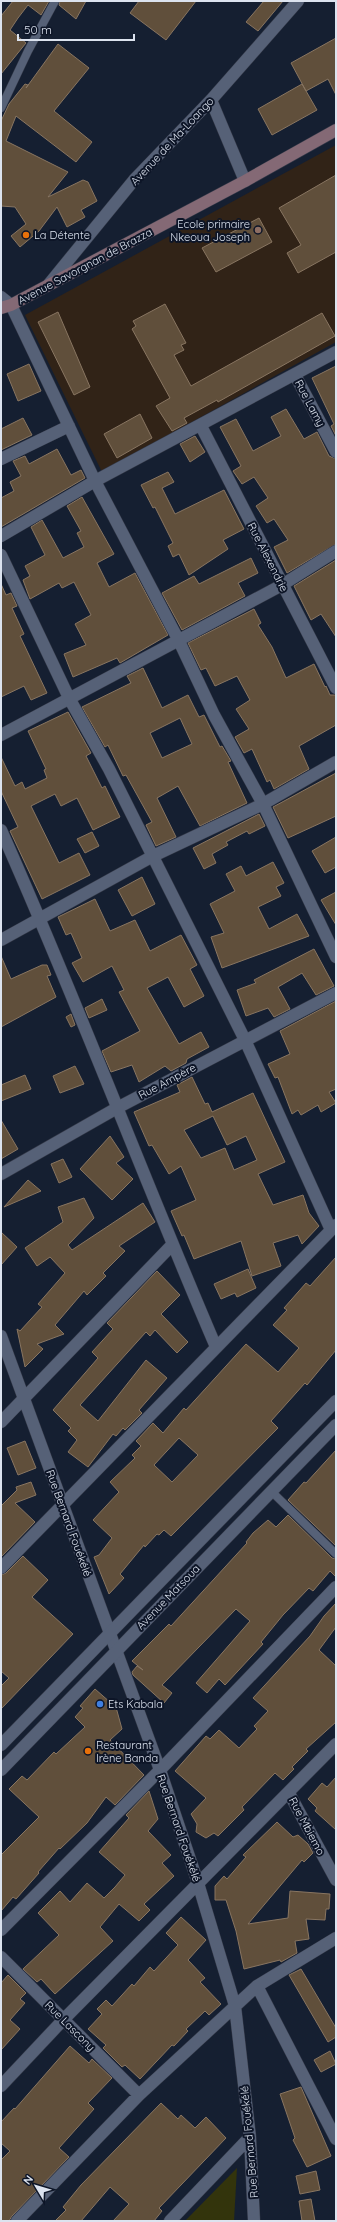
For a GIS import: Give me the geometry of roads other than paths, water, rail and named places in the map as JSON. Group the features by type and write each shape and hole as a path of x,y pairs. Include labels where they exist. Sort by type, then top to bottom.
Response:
{"main road":[{"name":"Avenue Savorgnan de Brazza","path":"6,306 245,180 336,130"}],"street":[{"name":"Avenue de Ma-Loango","path":"49,284 134,180 211,100 298,1"},
{"path":"211,100 245,180"},
{"path":"1,297 179,641 214,715 262,804 336,958"},
{"path":"1,536 95,481 201,426 336,352"},
{"name":"Rue Lamy","path":"295,375 336,452"},
{"path":"1,458 69,426"},
{"name":"Rue Alexendrie","path":"201,426 336,688"},
{"path":"1,735 282,585 336,551"},
{"path":"1,555 70,698 109,768 245,1040 334,1227 1,1568"},
{"path":"1,940 153,856 262,804 336,762"},
{"path":"1,830 41,919 172,1245 216,1347"},
{"name":"Rue Ampère","path":"1,1174 117,1108 336,993"},
{"path":"1,1422 24,1400 172,1245"},
{"name":"Rue Bernard Fouékélé","path":"1,1336 115,1652 160,1770 198,1883 235,2006 250,2138 254,2221"},
{"name":"Avenue Matsoua","path":"1,1745 110,1635 336,1401"},
{"name":"Avenue Matsoua","path":"1,1770 336,1425"},
{"path":"1,1930 160,1770 336,1587"},
{"path":"1,2086 63,2020 336,1744"},
{"name":"Rue Mbiemo","path":"289,1793 336,1880"},
{"path":"17,2221 140,2095 257,1986 336,1938"},
{"name":"Rue Lascony","path":"1,1957 140,2095"},
{"path":"257,1986 336,2139"},
{"path":"170,2221 250,2138"}],"lane":[{"path":"1,108 28,51 55,1"},
{"path":"272,1492 336,1554"}],"place":[{"name":"Ecole primaire Nkeoua Joseph","path":"258,230"},
{"name":"La Détente","path":"26,235"},
{"name":"Ets Kabala","path":"100,1704"},
{"name":"Restaurant Irène Banda","path":"88,1751"}]}
